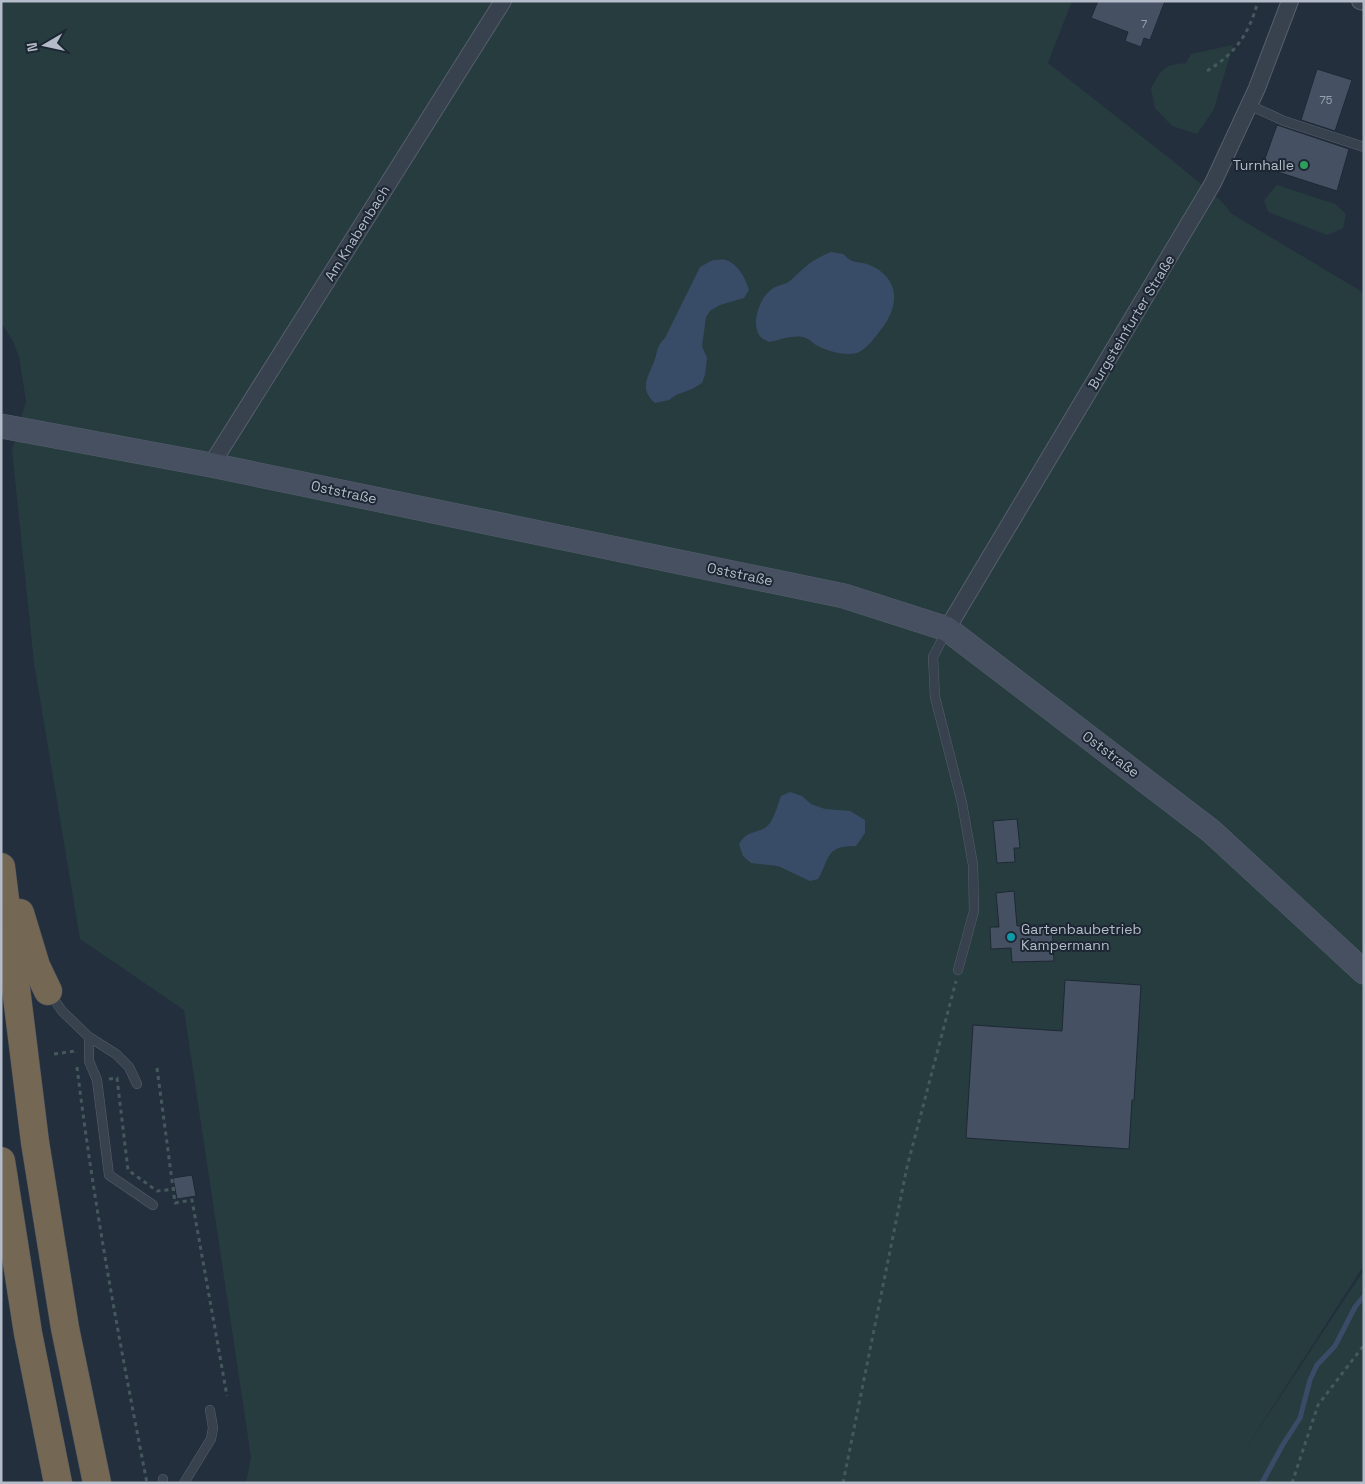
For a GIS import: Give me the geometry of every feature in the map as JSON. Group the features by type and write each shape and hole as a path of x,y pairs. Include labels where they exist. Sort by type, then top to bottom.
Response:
{"highway":[{"path":"1,854 36,966 48,991"},
{"path":"1,868 36,1151 65,1328 97,1483"},
{"path":"1,1161 28,1334 58,1483"}],"street":[{"name":"Am Knabenbach","path":"211,465 503,1"},
{"name":"Burgsteinfurter Straße","path":"947,629 1213,183 1257,88 1290,1"},
{"name":"Oststraße","path":"1,426 211,465 844,596 947,629 1211,831 1364,972"}],"lane":[{"path":"1249,105 1284,121 1364,147"},
{"path":"947,629 934,657 935,697 962,803 973,865 974,911 958,970"},
{"path":"48,991 62,1010 89,1037 116,1054 129,1067 137,1084"},
{"path":"89,1037 89,1061 97,1080 109,1175 153,1205"},
{"path":"184,1483 211,1439 213,1428 210,1410"}],"path":[{"path":"1207,71 1221,62 1240,43 1252,23 1258,1"},
{"path":"843,1483 907,1167 958,970"},
{"path":"54,1054 76,1051 92,1180 110,1294 147,1483"},
{"path":"157,1068 175,1203 192,1200 227,1396"},
{"path":"79,1082 117,1078 128,1170 157,1191 174,1189"},
{"path":"1292,1483 1318,1405 1364,1345"}],"green space":[{"path":"1,1 1072,1 1048,63 1178,165 1220,200 1232,214 1364,293 1364,1265 1241,1456 1364,1270 1364,1483 246,1483 251,1457 184,1010 80,939 34,663 12,450 26,401 19,357 13,341 1,322"},
{"path":"1233,45 1214,109 1197,134 1172,126 1155,108 1151,88 1161,72 1172,65 1186,63 1191,54"},
{"path":"1277,185 1335,204 1346,214 1343,228 1327,235 1268,212 1264,200"}],"water":[{"path":"831,252 843,254 852,261 871,266 890,281 893,289 893,306 885,324 875,338 860,352 847,354 825,349 803,337 790,337 769,342 761,337 757,330 756,317 768,293 788,282 813,261"},
{"path":"713,260 725,260 738,268 749,290 744,298 720,305 710,311 706,317 702,346 707,358 702,383 669,400 655,403 647,392 646,382 660,343 665,338 700,267"},
{"path":"790,792 802,796 811,804 825,809 850,811 865,820 865,833 856,846 846,846 834,851 827,860 818,879 810,881 778,866 751,863 743,856 739,844 748,835 768,825 773,818 781,796"}],"building":[{"path":"1098,1 1165,1 1150,40 1144,38 1141,47 1125,41 1128,32 1091,18"},
{"path":"1317,69 1352,80 1335,131 1301,120"},
{"name":"Turnhalle","path":"1277,125 1349,149 1337,191 1262,167"},
{"path":"1017,819 1020,848 1014,848 1015,862 997,863 993,821"},
{"path":"1014,891 1017,926 1052,924 1054,961 1012,962 1011,948 991,949 990,927 999,927 996,893"},
{"path":"1065,980 1141,985 1129,1149 966,1138 973,1025 1062,1031"},
{"path":"192,1175 196,1196 177,1199 173,1178"}],"waterway":[{"path":"1262,1483 1300,1418 1310,1380 1317,1365 1335,1346 1355,1307 1364,1296"}],"place":[{"name":"Turnhalle","path":"1304,165"},
{"name":"Gartenbaubetrieb Kampermann","path":"1011,937"}]}
